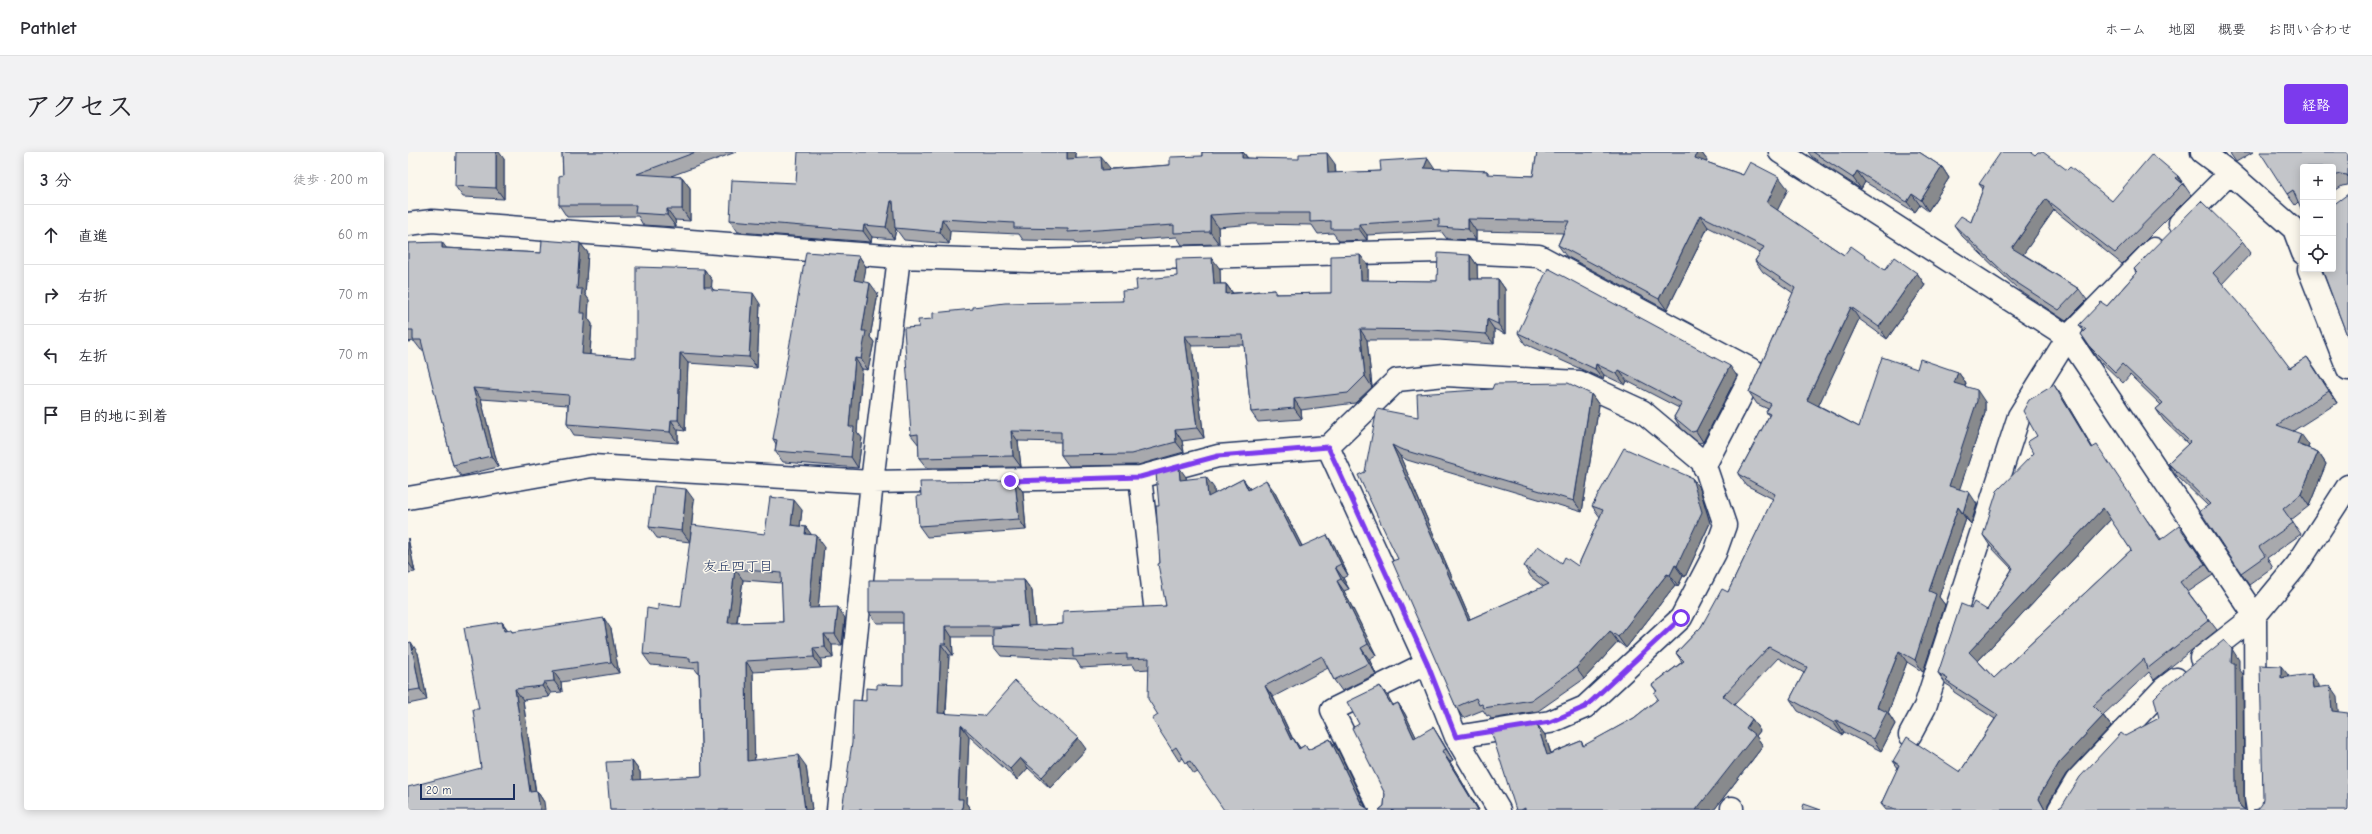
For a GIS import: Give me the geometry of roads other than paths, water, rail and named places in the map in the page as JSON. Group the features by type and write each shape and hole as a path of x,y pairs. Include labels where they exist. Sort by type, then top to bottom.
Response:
{"street":[{"path":"2202,152 2298,226 2300,237"},
{"path":"1789,154 2068,337 2254,616 2256,798 2258,810"},
{"path":"1910,736 1925,707 2019,416 2068,337 2230,173"},
{"path":"408,224 432,221 899,257 1030,262 1441,251 1539,256 1754,371 1704,467"},
{"path":"838,810 872,482 899,257"},
{"path":"2310,272 2348,369"},
{"path":"408,498 592,466 872,482 1140,477 1218,456 1328,447 1397,380 1445,375 1579,382 1642,411 1704,463 1704,467 1726,525 1715,553 1681,618 1585,707 1550,722 1456,737"},
{"path":"1328,447 1427,663 1456,737 1499,810"},
{"path":"1140,477 1155,605"},
{"path":"2060,810 2077,780 2163,689 2254,616 2297,565 2348,486"},
{"path":"1381,810 1332,710 1427,663"}],"district":[{"name":"友丘四丁目","path":"738,566"}]}
